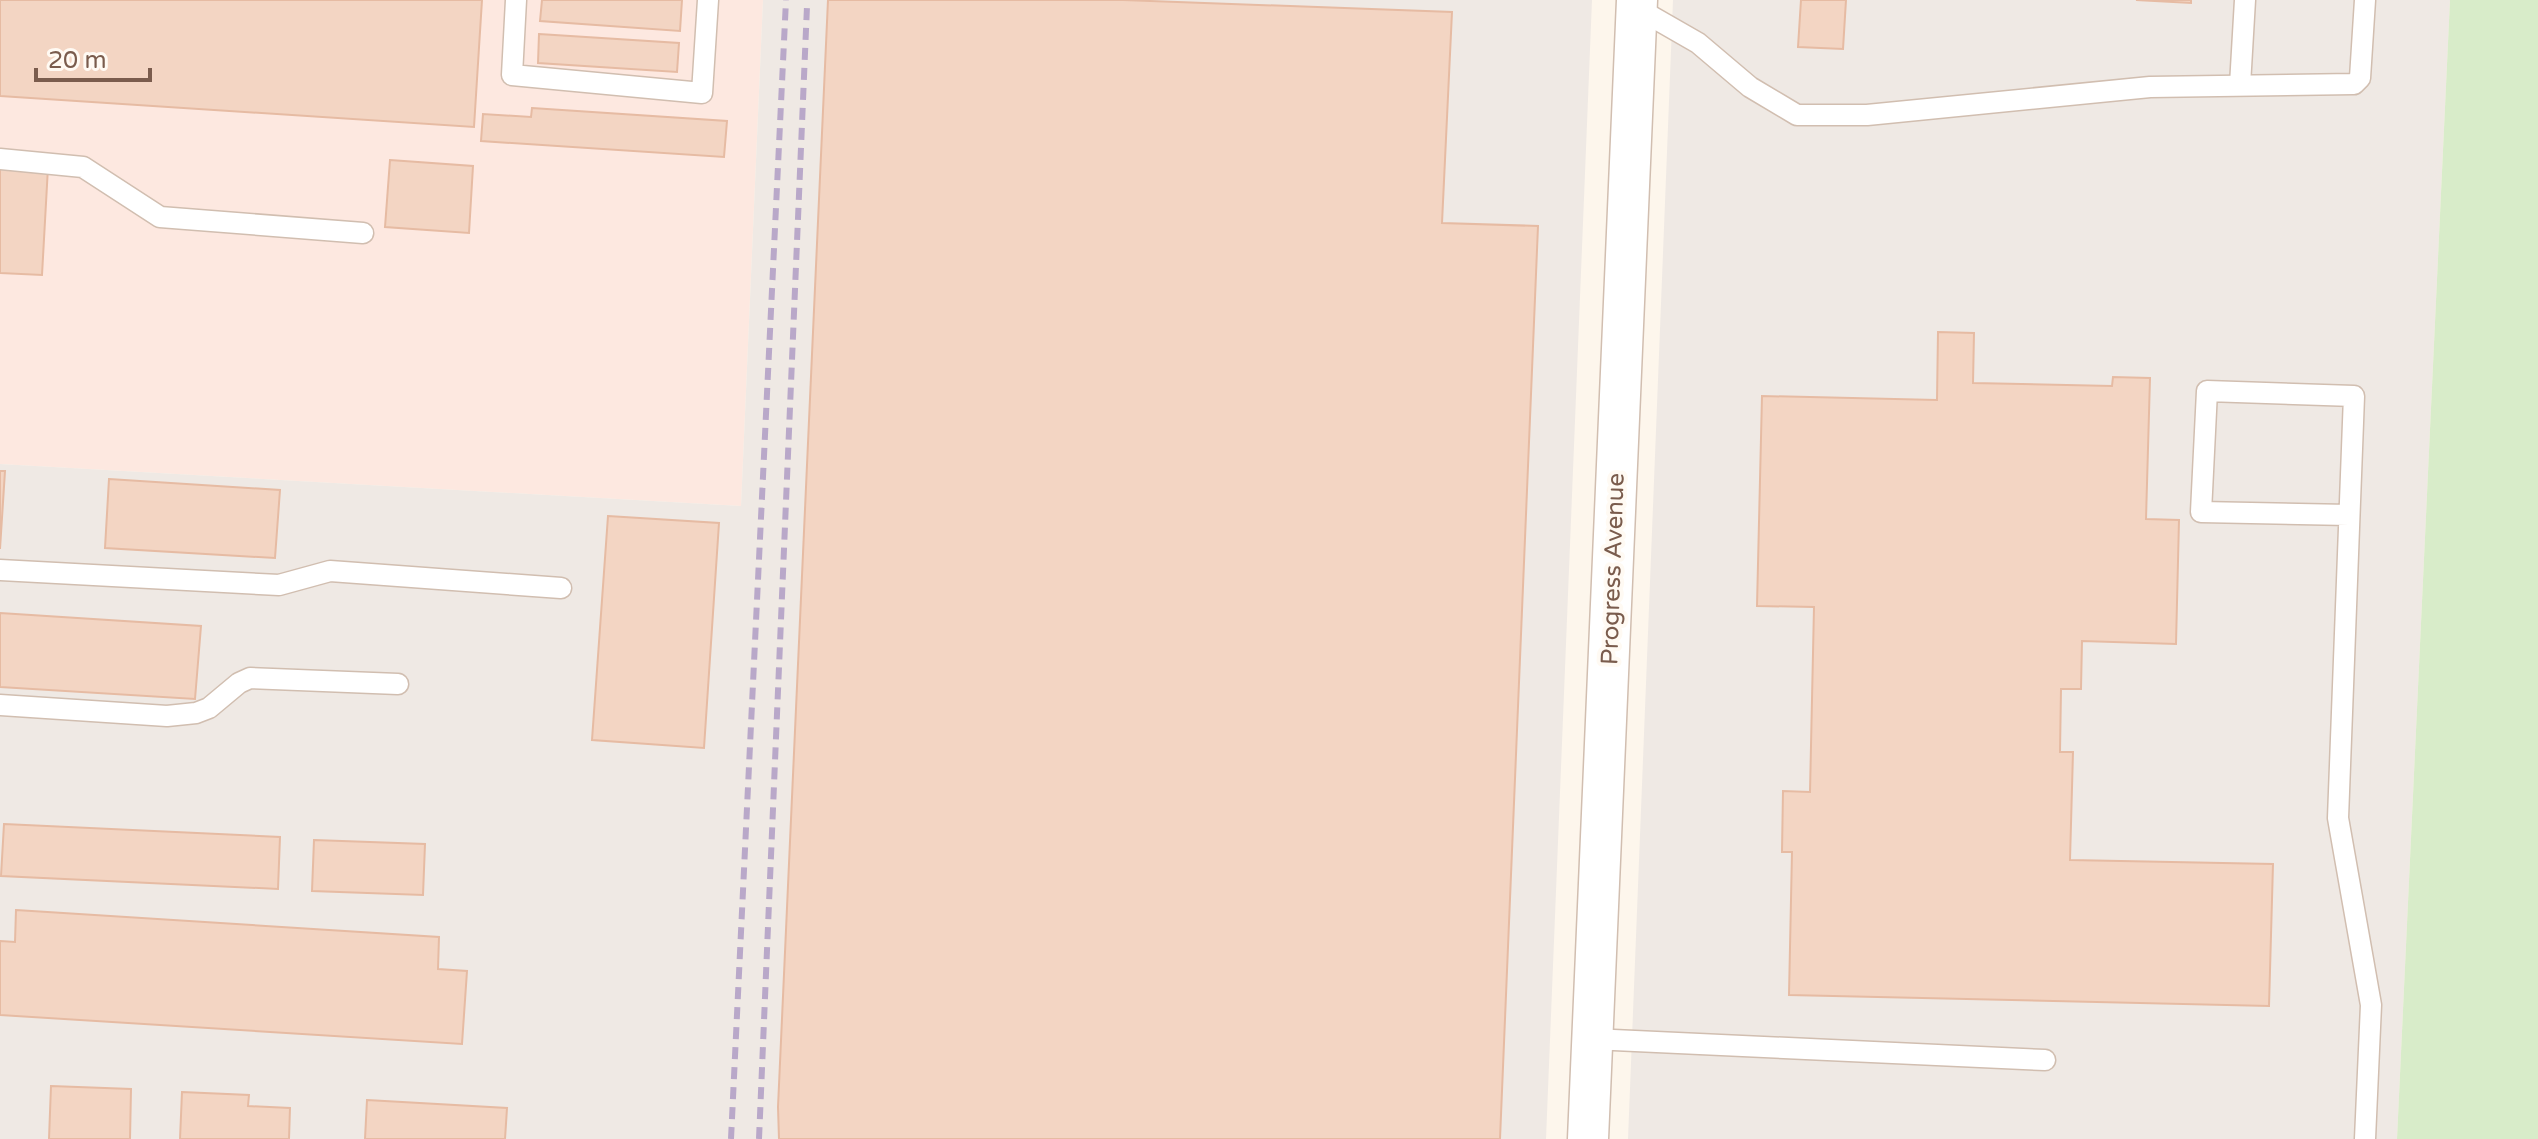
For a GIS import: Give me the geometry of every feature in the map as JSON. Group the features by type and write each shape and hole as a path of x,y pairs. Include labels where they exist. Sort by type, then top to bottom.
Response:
{"street":[{"name":"Progress Avenue","path":"1588,1139 1637,4"}],"lane":[{"path":"516,0 512,75 702,93 708,0"},
{"path":"2240,85 2245,0"},
{"path":"1637,4 1698,43 1750,87 1797,115 1867,115 2150,87 2354,84 2360,78 2365,0"},
{"path":"0,159 83,167 160,217 363,233"},
{"path":"2349,515 2201,512 2207,391 2354,396 2338,818 2371,1005 2365,1139"},
{"path":"0,570 279,585 330,571 561,588"},
{"path":"0,705 167,716 196,713 209,708 239,683 250,678 398,684"},
{"path":"1592,1039 2045,1060"}],"shaded area":[{"path":"0,0 763,0 741,506 0,464"},
{"path":"763,0 1592,0 1546,1139 0,1139 0,464 741,506"},
{"path":"1673,0 2450,0 2397,1139 1628,1139"}],"green space":[{"path":"2450,0 2538,0 2538,1139 2397,1139"}],"building":[{"path":"0,0 482,0 474,127 0,96"},
{"path":"542,0 682,0 680,31 540,21"},
{"path":"828,0 1123,0 1452,12 1442,223 1538,226 1500,1139 779,1139"},
{"path":"1801,0 1846,0 1843,49 1798,47"},
{"path":"2136,0 2191,0 2191,3"},
{"path":"539,34 679,43 677,72 538,63"},
{"path":"532,108 727,121 724,157 481,141 483,114 531,117"},
{"path":"390,160 473,166 469,233 385,227"},
{"path":"0,164 48,167 42,275 0,273"},
{"path":"1938,332 1974,333 1973,383 2112,386 2113,377 2150,378 2146,519 2179,520 2176,644 2082,641 2081,689 2061,689 2060,752 2073,752 2070,860 2273,864 2269,1006 1789,995 1792,852 1782,852 1783,791 1810,792 1814,607 1757,606 1762,396 1937,400"},
{"path":"0,471 5,471 0,549"},
{"path":"109,479 280,490 275,558 105,548"},
{"path":"608,516 719,523 704,748 592,740"},
{"path":"0,613 201,626 195,699 0,687"},
{"path":"4,824 280,837 278,889 1,876"},
{"path":"314,840 425,844 423,895 312,891"},
{"path":"16,910 439,937 438,969 467,971 462,1044 0,1015 0,941 15,942"},
{"path":"51,1086 131,1089 130,1139 49,1139"},
{"path":"182,1092 249,1095 248,1106 290,1108 289,1139 180,1139"},
{"path":"367,1100 507,1108 505,1139 365,1139"}],"railway":[{"path":"731,1139 786,0"},
{"path":"759,1139 807,6"}]}
